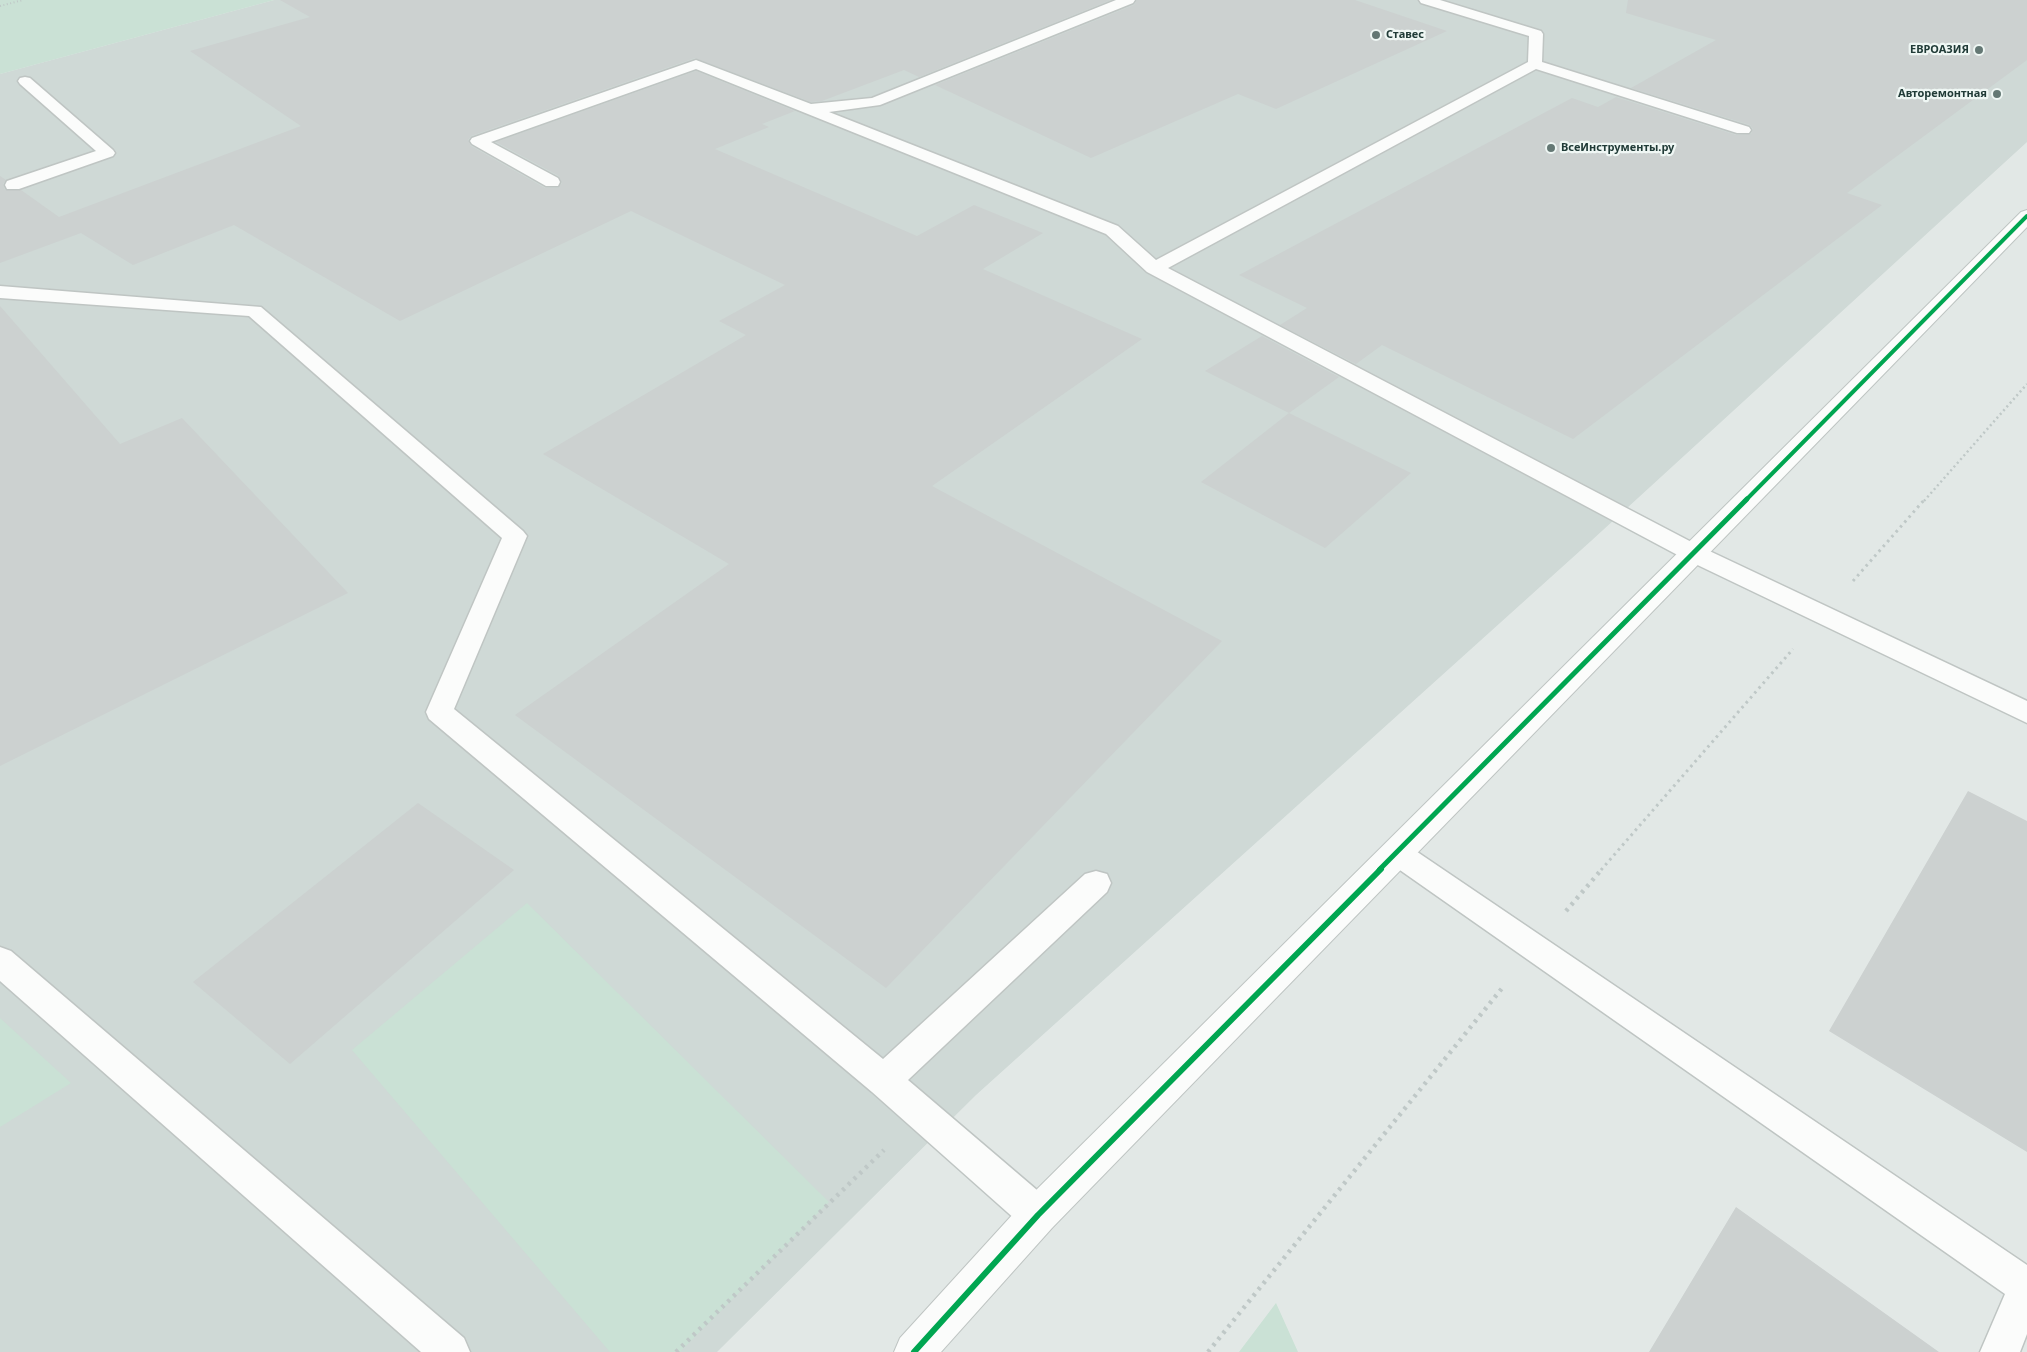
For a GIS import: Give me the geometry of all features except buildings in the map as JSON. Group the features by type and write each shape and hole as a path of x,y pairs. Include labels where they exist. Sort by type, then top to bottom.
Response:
{"street":[{"path":"914,1352 1038,1215 2027,216"}],"lane":[{"path":"811,109 875,102 1128,0"},
{"path":"1426,0 1536,34 1535,64"},
{"path":"552,182 478,141 696,64 1112,230 1154,268 1693,554 2027,713"},
{"path":"1154,268 1535,64 1743,130"},
{"path":"13,185 108,153 25,81"},
{"path":"0,292 254,311 515,536 439,712 884,1081 1038,1215"},
{"path":"1398,853 2027,1288 2000,1352"},
{"path":"884,1081 1096,883"},
{"path":"0,962 450,1352"}],"path":[{"path":"0,6 23,0"},
{"path":"1208,1352 1534,948 1822,615 2027,384"},
{"path":"676,1352 922,1113"}],"shaded area":[{"path":"274,0 2027,0 2027,142 1591,541 976,1095 717,1352 0,1352 0,74"}],"green space":[{"path":"0,0 274,0 0,74"},
{"path":"527,903 829,1202 680,1352 610,1352 352,1050"},
{"path":"0,1018 71,1083 0,1127"},
{"path":"1276,1303 1298,1352 1239,1352"}],"transit line":[{"path":"914,1352 1038,1215 2027,216"}],"place":[{"name":"Ставес","path":"1376,35"},
{"name":"ЕВРОАЗИЯ","path":"1979,50"},
{"name":"Авторемонтная","path":"1997,94"},
{"name":"ВсеИнструменты.ру","path":"1551,148"}]}
